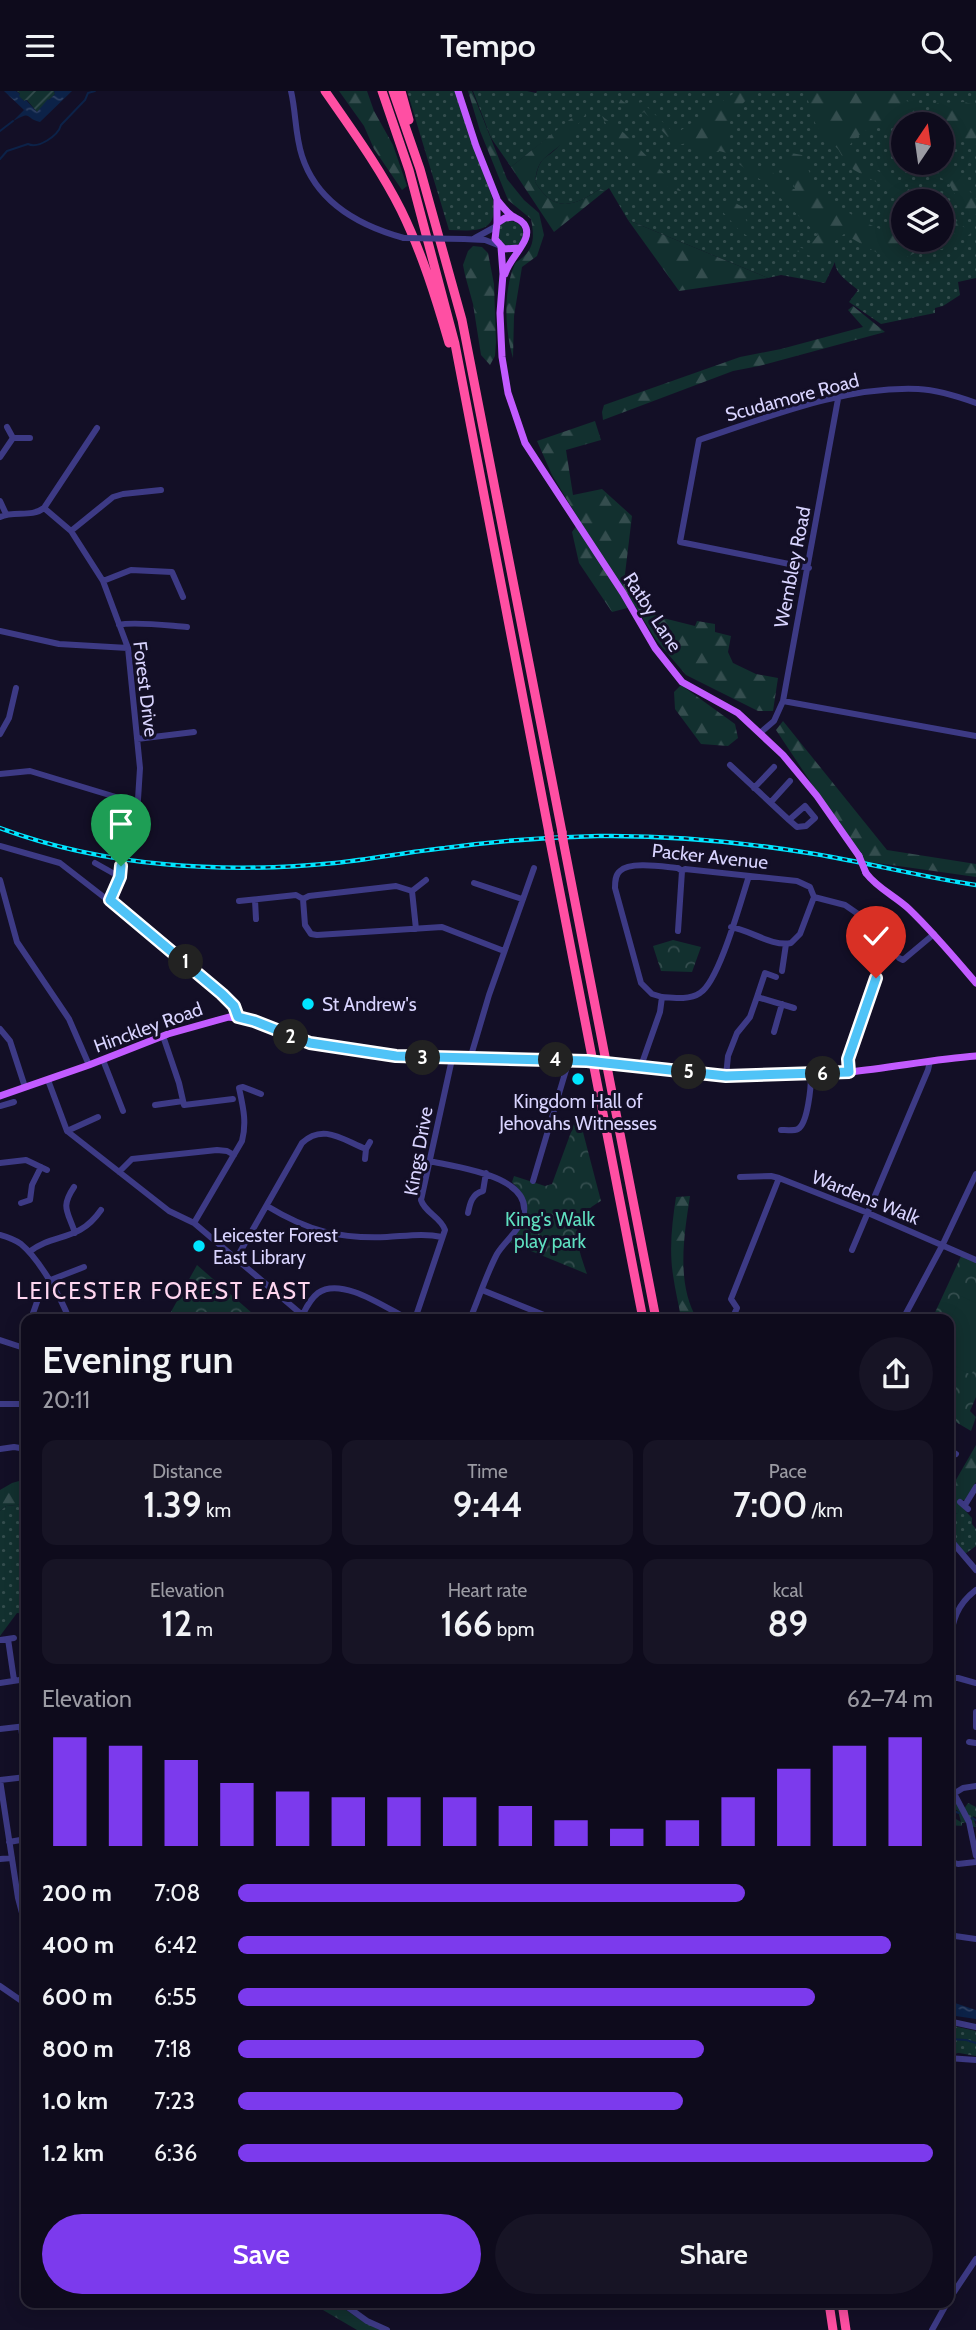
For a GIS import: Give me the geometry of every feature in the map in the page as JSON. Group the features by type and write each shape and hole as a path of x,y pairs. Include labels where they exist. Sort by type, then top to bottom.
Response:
{"highway":[{"path":"325,91 373,162 401,210 430,278 461,382"},
{"path":"382,91 430,245 453,335 641,1314"},
{"path":"393,91 420,169"},
{"path":"401,91 462,320 655,1314"},
{"path":"830,2308 833,2330"},
{"path":"843,2308 846,2330"}],"main road":[{"path":"458,91 497,199 527,230 526,240 520,248 509,251 499,246 495,239 497,199"},
{"path":"496,225 505,218 513,217"},
{"name":"Ratby Lane","path":"499,246 503,282"},
{"name":"Ratby Lane","path":"520,248 509,260 503,282 500,313 502,357 508,393 525,443 623,593 654,648 682,682 738,713 783,755 817,796 859,856 871,880 906,906 976,983"},
{"name":"Hinckley Road","path":"0,1095 48,1080 163,1036 219,1019 238,1017 328,1047 396,1056 572,1060 726,1076 849,1072 976,1056"}],"street":[{"path":"291,91 302,157 319,188 338,209 354,220 404,237 473,239 499,246"},
{"path":"473,239 496,225"},
{"name":"Scudamore Road","path":"808,568 680,542 699,440 799,407 897,389 922,389 954,395 976,403"},
{"name":"Wembley Road","path":"760,733 774,721 783,701 838,399"},
{"path":"7,427 13,438"},
{"path":"0,501 3,516 37,513 44,508 97,428"},
{"path":"13,438 30,438"},
{"path":"0,457 13,438"},
{"path":"71,531 113,497 161,490"},
{"name":"Forest Drive","path":"44,508 71,531 103,581 128,648 140,768 139,804 124,852 120,877 110,900"},
{"path":"174,563 172,572 183,597"},
{"path":"103,581 131,570 172,572"},
{"path":"119,625 128,622 187,627"},
{"path":"0,631 59,644 128,648"},
{"path":"0,734 9,718 16,688"},
{"path":"783,701 976,736"},
{"path":"137,739 194,732"},
{"path":"730,765 789,820"},
{"path":"754,787 774,767"},
{"path":"0,774 30,771 139,804"},
{"path":"771,803 790,781"},
{"path":"0,846 60,863 110,900 222,994 234,1006 238,1017"},
{"path":"95,863 120,877"},
{"name":"Packer Avenue","path":"662,997 652,995 641,983 615,888 616,878 623,868 633,865 678,868 681,871 685,869 803,882 810,887 814,897 845,905 874,925"},
{"path":"470,1059 534,868"},
{"path":"678,931 681,871"},
{"path":"641,1066 660,1012 662,997 688,997 703,991 718,967 749,876"},
{"path":"0,880 17,942 69,1019 89,1065"},
{"path":"411,891 426,880"},
{"path":"474,883 522,899"},
{"path":"303,899 309,896 396,886 411,891"},
{"path":"411,891 416,929"},
{"path":"239,901 296,895 303,899"},
{"path":"731,927 786,944 798,937 814,897"},
{"path":"303,899 305,925 311,934 442,927 504,951"},
{"path":"254,915 255,900"},
{"path":"900,958 903,960 934,934"},
{"path":"782,971 786,944"},
{"path":"726,1076 729,1053 737,1033 750,1017 765,973 776,977"},
{"path":"849,1072 848,1059 876,978"},
{"path":"757,997 794,1008"},
{"path":"774,1032 782,1005"},
{"path":"0,1029 10,1041 25,1087"},
{"path":"163,1036 184,1105 233,1099"},
{"name":"Kings Drive","path":"442,1237 444,1226 421,1201 452,1059"},
{"path":"103,1060 123,1111"},
{"path":"533,1181 572,1060"},
{"path":"852,1250 929,1070 930,1061"},
{"path":"781,1130 795,1130 801,1125 811,1093 811,1075"},
{"path":"48,1080 67,1131 169,1211 194,1223 300,1314"},
{"path":"194,1223 242,1141 246,1127 239,1088 261,1094"},
{"path":"155,1105 183,1101"},
{"path":"0,1107 11,1103 10,1113"},
{"path":"67,1131 98,1117"},
{"path":"236,1259 302,1143 310,1136 324,1132 366,1149"},
{"path":"365,1159 370,1142"},
{"path":"119,1172 132,1159 217,1150 234,1155"},
{"path":"0,1163 31,1161 44,1169 32,1185 30,1200 21,1203"},
{"path":"429,1161 486,1173 512,1188 521,1197 524,1210 521,1223 500,1249 472,1314"},
{"path":"468,1213 476,1193 486,1193 486,1173"},
{"path":"906,1314 976,1174"},
{"name":"Wardens Walk","path":"740,1177 779,1178 976,1260"},
{"path":"734,1314 737,1307 732,1299 779,1178"},
{"path":"74,1187 65,1201 65,1208 75,1233"},
{"path":"267,1206 298,1224 345,1237 442,1237 417,1314"},
{"path":"29,1252 89,1226 100,1216"},
{"path":"0,1235 19,1243 29,1252 66,1314"},
{"path":"48,1281 84,1267"},
{"path":"306,1314 310,1301 319,1292 331,1287 346,1289 398,1314"},
{"path":"482,1290 542,1314"},
{"path":"33,1314 38,1300"},
{"path":"1,1343 21,1347"},
{"path":"0,1404 21,1403"},
{"path":"0,1449 21,1448"},
{"path":"964,1505 976,1487"},
{"path":"954,1544 976,1570"},
{"path":"954,1621 962,1602 976,1590"},
{"path":"7,1639 14,1680"},
{"path":"954,1676 976,1683"},
{"path":"0,1682 21,1679"},
{"path":"976,1712 976,1727"},
{"path":"0,1729 21,1726"},
{"path":"21,1777 0,1780 3,1821 21,1908"},
{"path":"976,1786 963,1788 955,1793 969,1822 976,1856"},
{"path":"9,1842 21,1840"},
{"path":"0,1859 12,1858"},
{"path":"954,1863 976,1862"},
{"path":"17,1892 21,1892"},
{"path":"954,1936 976,1939"},
{"path":"0,1986 21,2001"},
{"path":"954,2022 975,2026"},
{"path":"954,2058 976,2060"},
{"path":"954,2293 976,2259"},
{"path":"349,2308 367,2321 387,2330"},
{"path":"932,2330 945,2308"}],"green space":[{"path":"17,91 54,91 55,94 37,112 27,100 24,101 18,96 20,94"},
{"path":"339,91 367,91 374,111 393,145 407,186 402,190 374,149 364,126"},
{"path":"407,91 456,91 493,200 492,219 483,228 449,230"},
{"path":"468,91 472,91 507,179 539,213 544,235 537,256 522,267 514,316 513,358 507,324 508,288 516,262 526,254 531,245 531,219 508,200 480,131"},
{"path":"473,91 976,91 976,278 958,282 960,295 935,308 935,313 881,324 849,302 858,290 840,274 835,262 825,283 781,275 768,278 628,220 609,188 605,191 600,189 573,203 558,203 542,192 535,182 539,165 557,148 584,109 511,167 491,138"},
{"path":"737,91 754,91 730,118 727,153 719,151 703,156 688,143 671,146 670,138"},
{"path":"805,91 922,91 904,95 907,101 924,112 891,112 891,125 866,130 849,146 856,158 908,189 891,190 854,170 815,123"},
{"path":"619,98 629,106 642,102 674,133 668,137 644,112 635,117 616,102"},
{"path":"964,102 976,105 976,145 954,139 954,112 932,112 937,103"},
{"path":"584,108 585,115 573,131 540,164 535,182 550,199 565,204 582,200 600,189 605,191 554,232 511,167"},
{"path":"602,116 624,133 682,192 656,183 618,148"},
{"path":"780,151 802,155 817,186 835,204 872,226 891,233 891,252 922,252 895,263 844,234 834,242 833,252 811,256 785,247 788,243 807,250 818,235 765,183 729,157 771,171 791,189 795,189"},
{"path":"954,172 976,199 976,215 962,207 948,182 936,175 954,175"},
{"path":"729,200 743,207 746,220 762,246 740,231 721,210"},
{"path":"628,220 768,278 679,291"},
{"path":"954,220 972,233 954,243 954,234 958,232 954,229"},
{"path":"510,221 519,225 523,234 519,243 510,247 501,243 497,234 501,225"},
{"path":"473,246 482,247 488,253 494,284 496,342 495,356 490,365 481,355 473,304 463,265"},
{"path":"853,306 885,332 733,371 603,420 604,405 740,357 863,327 848,310"},
{"path":"595,421 601,440 566,450 573,495 602,489 632,516 625,574 659,617 695,626 697,621 715,624 715,632 731,636 728,652 733,663 756,674 778,678 773,711 758,711 686,675 656,640 635,606 612,612 579,563 572,532 580,521 552,475 537,441"},
{"path":"681,685 735,724 738,738 728,746 701,744 675,709 674,692"},
{"path":"783,721 887,850 976,864 976,877 863,861 776,730"},
{"path":"673,940 701,947 692,972 661,971 653,946"},
{"name":"King's Walk play park","path":"578,1113 601,1201 583,1215 577,1232 587,1274 509,1242 521,1226 526,1212 524,1198 512,1182 514,1176 545,1186 552,1184"},
{"path":"690,1196 683,1259 686,1290 694,1314 680,1314 674,1281 672,1236 676,1197"},
{"path":"962,1254 976,1260 976,1397 970,1411 976,1417 971,1431 954,1421 954,1314 934,1314"},
{"path":"197,1265 253,1314 170,1314"},
{"path":"961,1296 976,1303 976,1365 971,1375 954,1366 953,1314"},
{"path":"976,1445 976,1482 965,1500 961,1500 958,1513 954,1514 954,1483"},
{"path":"21,1480 21,1504 6,1506 0,1511 0,1490"},
{"path":"21,1504 21,1613 17,1613 0,1636 0,1511 6,1506"},
{"path":"959,1504 972,1518 976,1529 976,1546 965,1554 954,1542 954,1514 958,1513"},
{"path":"954,1791 964,1809 968,1803 976,1807 976,1817 973,1816 976,1827 971,1827 969,1822 962,1823 962,1826 954,1825 954,1818 961,1822 958,1811 954,1808"},
{"path":"954,2026 976,2031 976,2056 954,2054"},
{"path":"318,2308 343,2308 382,2330 357,2330"}],"water":[{"path":"4,91 16,91 37,112 55,94 54,91 72,91 40,122 26,115 13,121 24,110"},
{"path":"954,2003 976,2010 976,2019 954,2016"}],"waterway":[{"path":"0,159 7,151 28,144 37,145 52,137 85,100 88,93 95,91"},
{"path":"0,131 13,121"},
{"path":"954,1811 959,1813"},
{"path":"972,1818 976,1820"},
{"path":"954,2039 976,2043"}],"railway":[{"path":"0,828 40,841 123,859 251,868 335,863 541,838 680,838 815,854 976,885"}],"place":[{"name":"St Andrew's","path":"308,1004"},
{"name":"Kingdom Hall of Jehovahs Witnesses","path":"578,1079"},
{"name":"Leicester Forest East Library","path":"199,1246"}],"district":[{"name":"LEICESTER FOREST EAST","path":"164,1291"}],"route":[{"path":"121,866 120,877 110,900 222,994 234,1006 238,1017 310,1043 368,1053 424,1058 575,1060 726,1076 849,1072 848,1059 876,978"}]}
